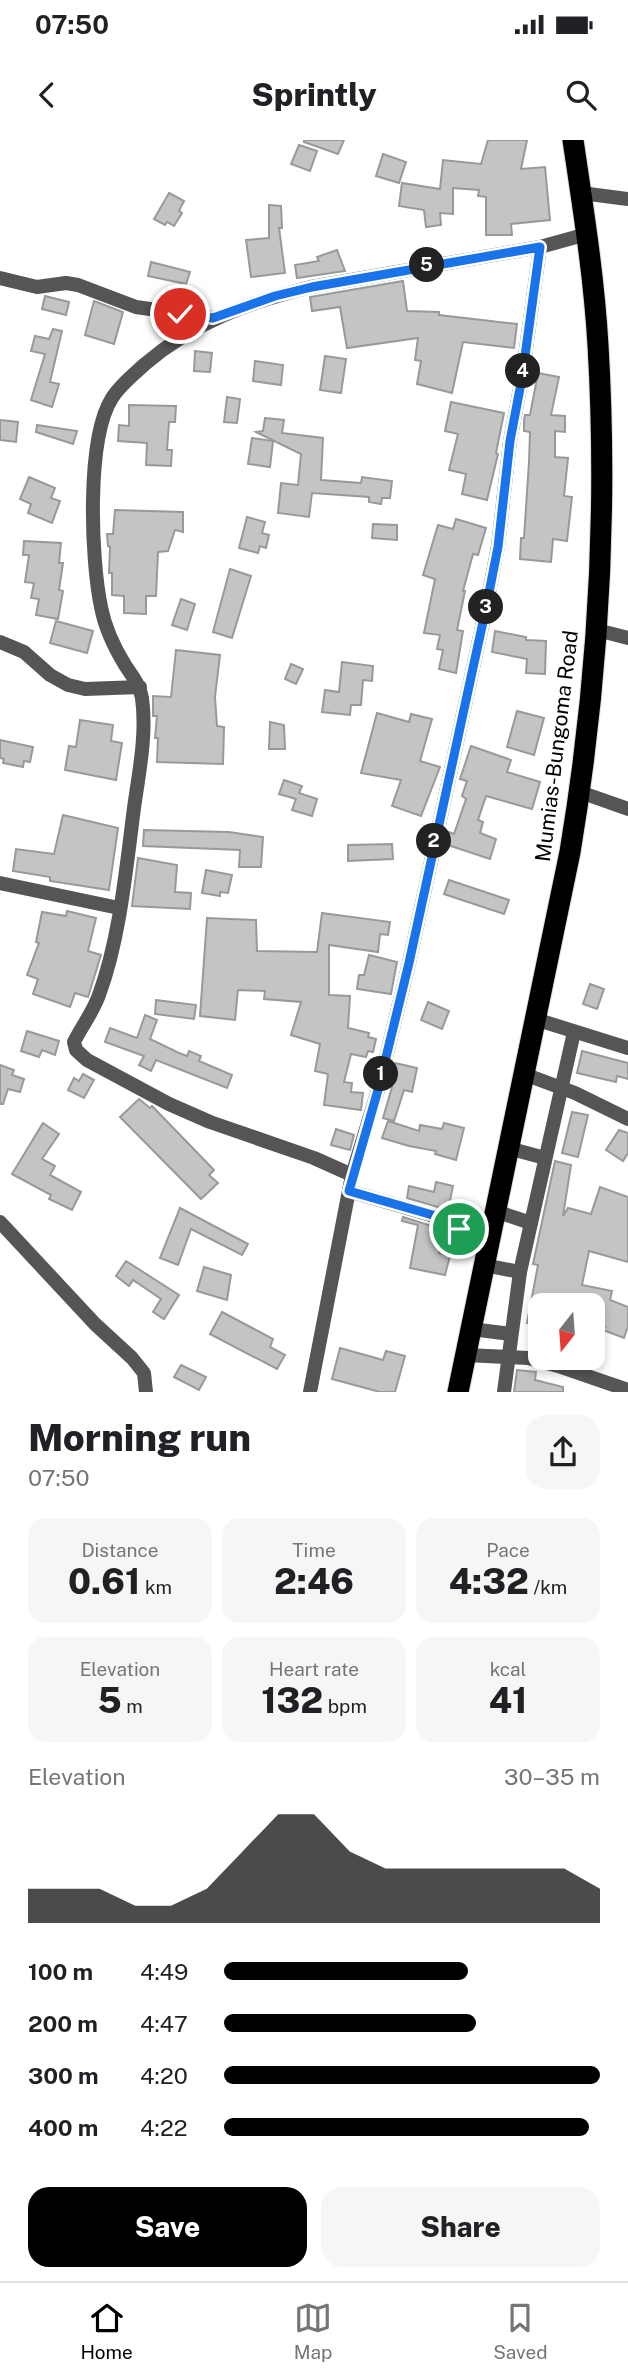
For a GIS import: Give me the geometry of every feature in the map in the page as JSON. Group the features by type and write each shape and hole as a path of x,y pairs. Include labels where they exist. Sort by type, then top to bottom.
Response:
{"highway":[{"name":"Mumias-Bungoma Road","path":"458,1392 580,792 597,630 602,538 598,345 587,234 573,140"}],"street":[{"path":"581,193 628,198"},
{"path":"352,1175 314,1158 210,1122 169,1104 80,1054 74,1041 93,1010 103,982 119,908 142,757 143,706 140,687 115,647 101,607 94,518 98,440 112,398 123,385 162,351 213,318 275,296 312,287 540,247 587,234"},
{"path":"310,1392 352,1175 378,1090 409,963 486,608 498,547 510,441 522,378 540,247"},
{"path":"0,278 37,287 66,283 135,307 213,318"},
{"path":"597,630 628,638"},
{"path":"0,642 24,652 50,675 68,685 85,689 140,687"},
{"path":"580,792 628,808"},
{"path":"0,883 119,908"},
{"path":"535,1020 628,1048"},
{"path":"504,1392 520,1272 574,1032"},
{"path":"524,1074 562,1088 628,1119"},
{"path":"508,1148 545,1158"},
{"path":"349,1191 448,1220 485,1259 520,1272"},
{"path":"495,1212 531,1223"},
{"path":"0,1222 94,1324 132,1358 144,1373 146,1392"},
{"path":"471,1329 511,1334"},
{"path":"466,1355 508,1356 558,1366 628,1390"}],"building":[{"path":"304,140 344,140 338,154"},
{"path":"488,140 527,140 521,169 545,167 550,220 511,224 512,235 486,235 486,197 478,196 479,190 453,188 453,214 440,213 441,225 426,227 424,210 399,206 402,183 440,189 443,160 481,164"},
{"path":"299,145 317,151 310,171 291,164"},
{"path":"383,154 406,162 399,183 376,176"},
{"path":"169,193 184,201 179,211 182,213 174,226 154,219"},
{"path":"269,205 281,206 282,228 279,228 285,273 251,277 246,240 269,238"},
{"path":"337,250 345,271 297,278 295,265 319,261 317,257"},
{"path":"151,262 190,272 186,284 148,276"},
{"path":"403,281 407,311 439,312 439,315 517,324 514,348 463,342 452,393 417,384 421,361 415,360 418,338 347,348 340,307 312,311 310,297"},
{"path":"45,296 69,302 66,315 42,309"},
{"path":"94,301 123,312 114,344 85,335"},
{"path":"53,329 62,331 50,382 59,384 52,407 31,400 45,354 31,351 35,336 49,339"},
{"path":"195,351 212,353 210,372 194,371"},
{"path":"325,356 346,359 341,393 320,390"},
{"path":"255,361 283,365 281,385 253,381"},
{"path":"538,373 559,377 551,415 565,416 565,432 555,431 555,457 568,458 564,496 572,497 567,541 553,539 551,562 520,559 521,538 524,538 530,432 524,431 524,420 525,415 530,415"},
{"path":"227,397 240,399 237,423 224,422"},
{"path":"451,402 504,413 487,500 462,494 466,474 449,470 458,434 445,431"},
{"path":"129,405 176,406 175,422 169,422 167,450 172,450 171,466 146,465 147,443 118,441 119,425 129,426"},
{"path":"265,418 284,420 282,433 323,438 321,480 361,483 362,477 392,481 390,498 382,498 381,504 369,502 369,497 312,493 309,517 278,513 281,483 298,485 301,454 256,432 263,431"},
{"path":"0,420 18,422 16,442 0,440"},
{"path":"37,425 77,431 73,444 36,432"},
{"path":"252,438 273,441 270,467 248,464"},
{"path":"29,477 55,488 51,498 60,501 52,523 28,513 31,504 20,499"},
{"path":"115,510 183,512 183,532 175,530 168,551 158,552 156,596 146,596 146,614 124,613 124,596 112,595 107,534 113,534"},
{"path":"247,517 265,522 262,533 269,535 266,548 260,546 258,553 239,548"},
{"path":"456,519 486,528 478,555 473,554 463,591 457,630 463,631 456,673 439,669 443,650 437,649 440,635 424,633 435,579 423,575 438,525 453,529"},
{"path":"373,524 397,525 397,540 372,538"},
{"path":"24,541 61,543 59,563 63,563 59,590 63,591 58,619 36,615 39,599 31,598 34,583 25,582 29,555 23,555"},
{"path":"230,569 251,576 232,638 213,632"},
{"path":"181,599 195,604 187,630 172,625"},
{"path":"56,621 93,631 87,653 50,643"},
{"path":"495,631 526,637 526,640 546,641 545,674 526,673 527,659 492,652"},
{"path":"176,650 220,655 215,697 217,726 224,727 223,764 157,762 157,716 153,716 153,696 171,697"},
{"path":"342,662 373,666 372,681 363,680 361,705 351,705 350,715 322,712 325,690 339,692"},
{"path":"291,664 303,669 296,684 285,679"},
{"path":"517,711 544,718 534,755 507,747"},
{"path":"377,713 409,722 411,714 432,719 420,761 440,767 421,816 392,806 401,780 361,773"},
{"path":"80,720 113,725 111,741 122,743 116,780 65,770 69,746 76,747"},
{"path":"270,722 284,725 285,749 269,749"},
{"path":"0,740 33,747 30,762 24,761 23,767 3,763 4,759 0,758"},
{"path":"471,746 511,760 507,772 540,782 532,809 486,796 478,820 483,822 480,833 496,839 490,859 445,844 449,832 454,834 466,799 462,796 467,781 460,779"},
{"path":"284,780 302,786 299,793 317,799 312,816 292,810 296,799 279,794"},
{"path":"63,815 118,828 109,890 50,881 50,877 13,871 16,849 54,854"},
{"path":"144,830 229,832 263,837 261,867 239,867 240,850 143,846"},
{"path":"392,844 393,859 348,861 348,845"},
{"path":"138,858 177,865 175,892 191,893 190,909 132,906"},
{"path":"206,870 232,875 228,893 220,892 220,896 202,893"},
{"path":"449,880 509,900 504,914 444,894"},
{"path":"67,911 96,918 88,951 101,955 88,997 75,993 70,1007 33,994 38,979 27,975 39,943 36,942 42,912 66,916"},
{"path":"322,913 390,922 388,935 380,934 378,952 329,945 329,995 350,996 348,1028 369,1033 368,1037 376,1039 373,1052 368,1051 366,1057 351,1054 344,1082 352,1083 351,1092 363,1093 361,1110 324,1105 328,1074 315,1071 320,1044 291,1035 301,1002 264,999 265,991 238,990 235,1020 200,1016 207,918 256,920 257,951 317,952"},
{"path":"369,955 397,962 391,994 357,989 359,975 364,975"},
{"path":"590,984 604,989 597,1009 583,1004"},
{"path":"156,1000 196,1005 194,1019 155,1014"},
{"path":"428,1002 449,1011 442,1029 421,1020"},
{"path":"145,1015 157,1020 150,1039 187,1056 189,1051 201,1056 199,1061 232,1075 227,1088 156,1060 151,1071 139,1065 144,1056 105,1042 110,1028 137,1038"},
{"path":"27,1031 59,1041 55,1055 42,1050 39,1057 21,1051"},
{"path":"582,1051 628,1063 628,1079 617,1076 616,1082 577,1073"},
{"path":"395,1063 417,1068 412,1092 404,1090 394,1121 383,1118 392,1087 390,1086"},
{"path":"0,1065 14,1070 12,1075 24,1079 20,1092 8,1089 3,1104 0,1104"},
{"path":"83,1074 94,1080 84,1098 68,1090 74,1078 79,1081"},
{"path":"139,1099 150,1108 152,1106 214,1170 209,1175 218,1183 201,1199 120,1117"},
{"path":"572,1112 588,1115 578,1157 562,1153"},
{"path":"388,1121 419,1131 420,1125 442,1129 444,1123 464,1128 456,1160 435,1154 436,1151 382,1138"},
{"path":"43,1123 59,1134 42,1159 55,1166 50,1175 81,1192 72,1210 49,1199 51,1195 12,1174"},
{"path":"336,1129 354,1135 350,1150 331,1145"},
{"path":"619,1130 628,1133 628,1153 623,1161 606,1150"},
{"path":"555,1161 571,1165 563,1216 568,1208 591,1214 600,1187 628,1197 628,1262 589,1251 582,1285 612,1291 610,1300 628,1307 628,1326 624,1338 606,1331 606,1293 533,1293 538,1265 533,1264"},
{"path":"436,1182 453,1186 448,1210 407,1198 409,1186 434,1192"},
{"path":"180,1208 248,1244 242,1255 191,1229 178,1265 160,1258"},
{"path":"403,1217 444,1230 439,1253 450,1256 445,1275 410,1268 418,1225 402,1221"},
{"path":"126,1261 179,1295 164,1319 153,1312 161,1299 133,1280 129,1286 116,1276"},
{"path":"204,1267 231,1275 227,1300 197,1291"},
{"path":"222,1312 273,1339 270,1347 285,1355 277,1369 210,1334"},
{"path":"340,1348 383,1360 386,1351 405,1356 395,1392 380,1392 332,1379"},
{"path":"181,1365 206,1377 199,1390 174,1377"},
{"path":"517,1370 536,1372 535,1380 563,1387 563,1392 514,1392"}],"route":[{"path":"180,314 213,318 275,296 312,287 540,247 522,378 510,441 498,547 486,608 409,963 378,1090 349,1191 443,1218 454,1223 459,1229"}]}
